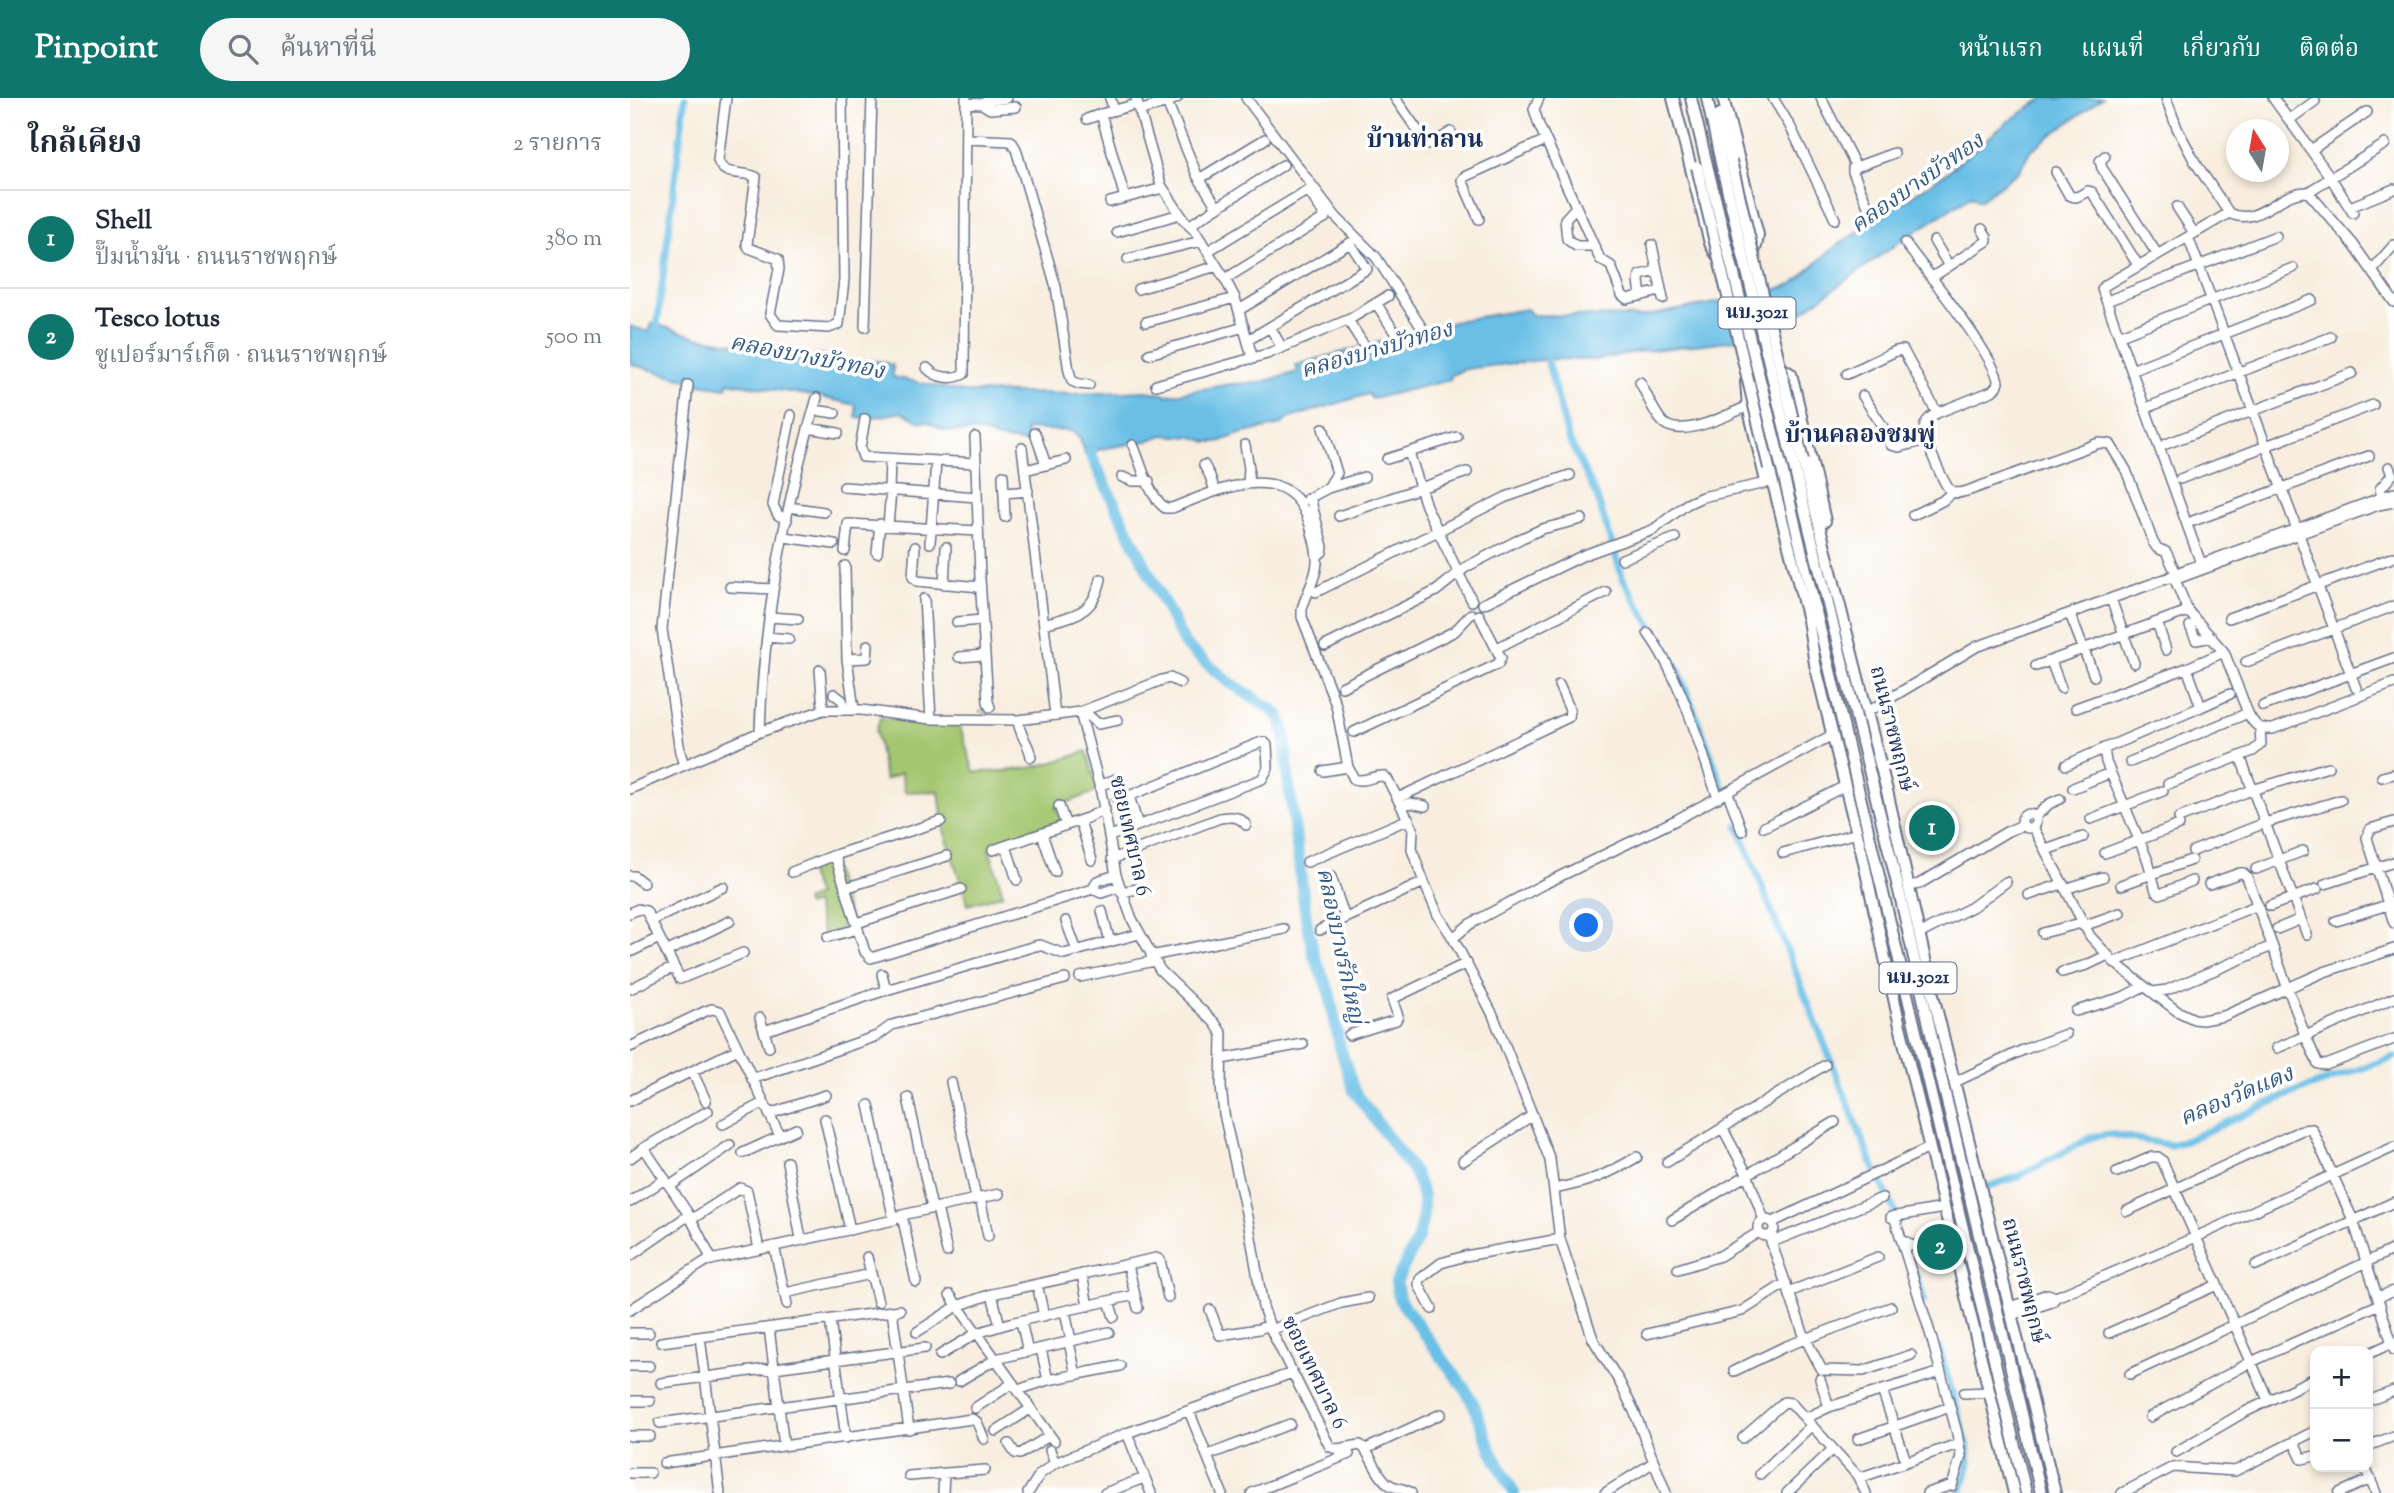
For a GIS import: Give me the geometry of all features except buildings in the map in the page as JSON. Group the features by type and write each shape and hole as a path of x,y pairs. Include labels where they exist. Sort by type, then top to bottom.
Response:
{"main road":[{"path":"1673,98 1710,243 1716,256 1728,266 1735,267 1749,262 1756,250 1758,235 1723,98"},
{"name":"นบ.3021","path":"1680,98 1702,166 1888,913 2026,1493"},
{"name":"นบ.3021","path":"1691,98 1702,166"},
{"name":"ถนนราชพฤกษ์","path":"1707,98 1726,162 1798,462 2041,1493"},
{"name":"ถนนราชพฤกษ์","path":"1717,98 1726,162"},
{"path":"1814,655 1802,623 1748,406 1746,382 1755,370 1780,367 1791,374 1838,578 1843,617"},
{"name":"ถนนราชพฤกษ์","path":"1798,462 1843,617 1867,712 2055,1493"},
{"name":"นบ.3021","path":"1775,466 1832,735 1929,1148 2014,1493"},
{"path":"1862,854 1888,913"},
{"path":"1892,864 1917,919"},
{"path":"1986,1328 1991,1396"},
{"path":"2002,1329 2028,1382"}],"street":[{"path":"726,98 719,166 725,172 751,174 755,177 747,244 749,248 778,258 779,268 770,314 772,319 778,324 829,328 839,324 844,280 842,98"},
{"path":"865,327 872,98"},
{"path":"982,104 989,100 1007,98"},
{"path":"1110,98 1114,110"},
{"path":"1087,119 1136,102 1167,102 1177,98"},
{"path":"1246,98 1336,217 1376,257 1429,339"},
{"path":"1395,98 1427,144 1434,143 1451,132"},
{"path":"1539,98 1534,109 1546,140 1600,259 1611,266 1624,298 1662,295 1652,245"},
{"path":"1773,98 1790,126 1835,219"},
{"path":"1821,98 1856,167"},
{"path":"2166,98 2194,162 2230,214 2239,218 2253,216 2294,194 2308,192 2385,144"},
{"path":"2273,98 2288,119"},
{"path":"927,368 933,375 944,377 959,377 964,374 966,100 990,109 1016,107"},
{"path":"2315,101 2289,120 2352,210 2394,189"},
{"path":"1136,102 1163,188 1201,240 1225,279 1235,298 1253,359"},
{"path":"1167,102 1199,179 1217,207"},
{"path":"2311,150 2367,112"},
{"path":"1101,114 1125,198"},
{"path":"967,139 1011,141 1016,149 1056,287 1072,381 1088,385"},
{"path":"1199,179 1265,139"},
{"path":"1479,219 1462,180 1464,177 1546,140"},
{"path":"1873,218 1853,169 1894,153"},
{"path":"2105,156 2100,161 2102,168 2157,254"},
{"path":"1190,225 1283,165"},
{"path":"2056,173 2072,198 2088,191 2092,192 2138,265"},
{"path":"1110,202 1163,188"},
{"path":"1208,251 1308,190 1326,217 1225,279"},
{"path":"2308,192 2353,244 2393,297"},
{"path":"1576,207 1565,219 1567,239 1576,246 1594,246"},
{"path":"2177,207 2192,238 2211,300 2356,688"},
{"path":"1118,232 1180,214"},
{"path":"2202,566 2102,293 2104,286 2138,265 2192,238 2230,214"},
{"path":"1931,278 1987,241 1982,229"},
{"path":"2112,299 2276,236"},
{"path":"1128,259 1201,240"},
{"path":"1934,241 1949,266"},
{"path":"1239,310 1350,243 1367,270 1248,340"},
{"path":"1905,243 1967,326 1998,380 1992,391 1937,413 1925,424 1927,440 1944,483 1953,492"},
{"path":"2372,270 2394,245"},
{"path":"1138,289 1217,266"},
{"path":"2123,334 2292,268"},
{"path":"1641,296 1640,275 1657,271"},
{"path":"1156,385 1253,359 1282,348 1348,320 1388,296"},
{"path":"1146,322 1235,298"},
{"path":"2136,369 2312,300"},
{"path":"1376,303 1399,339"},
{"path":"1348,320 1365,347"},
{"path":"1149,354 1244,327"},
{"path":"1270,327 1282,348"},
{"path":"2151,406 2331,337"},
{"path":"1847,374 1903,349 1937,413"},
{"path":"2166,444 2352,373"},
{"path":"1640,382 1663,423 1672,428 1690,427 1712,421 1748,406"},
{"path":"684,765 662,629 688,385"},
{"path":"1863,396 1884,427 1891,446 1899,447 1927,440"},
{"path":"760,732 761,691 769,617 789,507 817,398"},
{"path":"2180,480 2374,405"},
{"path":"814,410 835,413"},
{"path":"787,520 778,514 773,505 791,415"},
{"path":"865,419 860,453 863,457 976,463"},
{"path":"808,428 838,433"},
{"path":"1323,428 1337,469 1328,488"},
{"path":"1035,433 1046,465"},
{"path":"975,437 987,712"},
{"path":"1387,459 1457,438"},
{"path":"1913,515 1942,501 1953,492 1970,491 2099,443 2110,444 2126,470 2153,542 2157,548 2166,552 2188,611 2224,652 2248,713 2260,729 2273,729 2394,683"},
{"path":"1133,445 1160,504 1165,508 1248,483 1274,485 1306,501"},
{"path":"1245,445 1249,468 1248,483"},
{"path":"1022,448 1055,715"},
{"path":"1409,452 1437,531 1472,600"},
{"path":"2193,521 2368,456"},
{"path":"877,553 890,491 890,459"},
{"path":"1025,470 1066,460"},
{"path":"930,543 936,462"},
{"path":"1203,466 1215,491"},
{"path":"2382,496 2380,489 2392,475 2389,467"},
{"path":"1339,516 1467,472"},
{"path":"1003,475 1005,516"},
{"path":"1316,592 1506,497 1570,475"},
{"path":"1122,477 1133,481 1149,481"},
{"path":"1306,501 1328,488 1364,477"},
{"path":"1483,604 1567,563 1653,530 1687,504 1702,497 1766,482"},
{"path":"844,487 977,497"},
{"path":"1004,493 1028,491"},
{"path":"2298,531 2394,493"},
{"path":"1306,501 1317,556 1314,578 1302,609 1303,617 1336,705 1348,767 1354,779 1360,781 1384,776 1413,829 1412,850 1424,882 1438,915 1454,939 1493,1015 1550,1160 1560,1239 1593,1339 1634,1411 1665,1493"},
{"path":"1867,712 1976,647 2298,531 2394,502"},
{"path":"789,507 824,512"},
{"path":"1325,646 1436,592 1458,572 1542,530 1582,519"},
{"path":"845,551 848,523 978,531"},
{"path":"1653,530 1659,544"},
{"path":"784,537 834,544"},
{"path":"1622,559 1675,538"},
{"path":"915,547 914,580 980,587"},
{"path":"944,584 946,547"},
{"path":"2229,618 2394,557"},
{"path":"845,566 850,709"},
{"path":"1044,624 1081,613 1098,593 1101,579"},
{"path":"730,587 774,589"},
{"path":"1497,648 1606,593"},
{"path":"924,599 931,719"},
{"path":"2111,599 2134,663"},
{"path":"1342,687 1455,631 1483,610 1483,604 1479,600 1472,600"},
{"path":"1354,733 1498,664 1501,658 1497,648 1468,605 1472,600"},
{"path":"2246,662 2394,606"},
{"path":"2036,666 2188,611"},
{"path":"2070,614 2094,676"},
{"path":"769,617 798,620"},
{"path":"957,622 983,620"},
{"path":"2157,622 2166,650"},
{"path":"2190,626 2196,640 2212,637"},
{"path":"1648,633 1661,651 1689,711 1722,796 1742,831"},
{"path":"767,637 789,639"},
{"path":"847,659 867,658 868,645"},
{"path":"2076,708 2224,652"},
{"path":"960,657 985,655"},
{"path":"2263,706 2394,657"},
{"path":"2051,661 2061,688"},
{"path":"2187,668 2202,707"},
{"path":"820,670 823,710"},
{"path":"630,789 760,732 823,710 850,709 931,719 987,712 1018,720 1082,711 1170,678 1180,683"},
{"path":"1400,802 1569,717 1570,710 1559,684"},
{"path":"834,694 850,709"},
{"path":"2066,765 2231,694"},
{"path":"1082,711 1098,724 1118,720"},
{"name":"ซอยเทศบาล 6","path":"1082,711 1113,795 1105,808 1112,859 1120,890 1139,934 1167,978 1215,1023 1222,1034 1224,1114 1249,1226 1263,1307 1270,1328 1330,1447 1338,1449 1360,1445 1366,1449 1390,1486 1409,1490 1411,1493"},
{"path":"2130,762 2248,713"},
{"path":"1018,720 1019,732 1029,747 1031,757"},
{"path":"2091,819 2259,748 2260,729"},
{"path":"1454,939 1460,931 1540,886 1722,796 1832,735"},
{"path":"1113,795 1259,743 1268,745 1268,768 1262,779 1114,835"},
{"path":"2104,748 2110,773 2139,839 2156,891 2160,894 2192,881"},
{"path":"2240,756 2307,935"},
{"path":"1323,771 1348,767"},
{"path":"2105,853 2252,790 2329,768"},
{"path":"2073,788 2110,773"},
{"path":"2382,777 2394,774"},
{"path":"1113,795 1116,779"},
{"path":"1764,827 1844,786"},
{"path":"1113,795 1138,825"},
{"path":"1910,886 1919,884 2008,831 2036,822 2035,817 2049,804 2060,799"},
{"path":"2121,885 2152,874 2265,823 2342,800"},
{"path":"1400,802 1425,806"},
{"path":"1059,806 1066,825"},
{"path":"993,850 1080,821 1105,808"},
{"path":"1112,859 1220,818 1242,819 1247,825"},
{"path":"1307,862 1409,820"},
{"path":"792,872 835,855 941,821"},
{"path":"1080,821 1092,860"},
{"path":"2394,822 2370,829 2367,833 2376,867 2391,904 2394,923"},
{"path":"2028,826 2046,850 2082,925 2111,959 2186,1016 2202,1020 2224,1016 2337,967 2394,949"},
{"path":"1783,853 1857,833"},
{"path":"1042,834 1055,872"},
{"path":"2046,850 2083,837"},
{"path":"1006,846 1017,880"},
{"path":"2256,869 2304,851"},
{"path":"835,855 865,952 871,958 1093,889 1101,893 1138,889"},
{"path":"845,888 947,856"},
{"path":"2270,906 2394,862"},
{"path":"2209,884 2243,873 2247,877 2318,1064 2323,1066 2394,1039"},
{"path":"1093,889 1097,881 1116,875"},
{"path":"630,876 643,883"},
{"path":"1331,877 1345,918"},
{"path":"2029,895 2103,877"},
{"path":"1320,930 1424,882"},
{"path":"1921,933 1972,907 2006,882"},
{"path":"651,921 723,887"},
{"path":"828,937 961,889"},
{"path":"2336,921 2391,904"},
{"path":"2062,972 2111,959 2258,905"},
{"path":"630,913 638,909 646,911 677,978 683,979 743,953"},
{"path":"1102,911 1110,942"},
{"path":"2043,933 2120,913"},
{"path":"2277,929 2301,919"},
{"path":"666,952 730,921"},
{"path":"1066,921 1076,951"},
{"path":"1080,977 1284,929"},
{"path":"764,1031 886,990 1035,946 1040,945 1064,954 1139,934"},
{"path":"630,952 659,938"},
{"path":"2153,992 2167,990 2272,946"},
{"path":"1349,1035 1396,1020 1398,1017 1392,999 1467,963"},
{"path":"630,989 673,968"},
{"path":"882,974 886,990"},
{"path":"752,1079 877,1036 892,1025 1065,979"},
{"path":"2076,1011 2123,998 2144,986"},
{"path":"2277,1048 2394,998"},
{"path":"630,1047 712,1009 720,1011 780,1136"},
{"path":"760,1018 769,1047"},
{"path":"1955,1082 2023,1050 2066,1034"},
{"path":"1222,1059 1303,1044"},
{"path":"630,1101 738,1049"},
{"path":"1667,1162 1825,1065"},
{"path":"630,1158 707,1106 692,1071"},
{"path":"951,1082 988,1236"},
{"path":"769,1114 827,1095"},
{"path":"908,1098 947,1252"},
{"path":"723,1124 763,1103"},
{"path":"869,1105 916,1282"},
{"path":"1463,1161 1534,1115"},
{"path":"825,1119 850,1230"},
{"path":"1672,1220 1835,1122"},
{"path":"743,1153 796,1129"},
{"path":"1723,1129 1774,1230 1770,1239"},
{"path":"2127,1211 2306,1129 2315,1132 2353,1220 2392,1340 2373,1351"},
{"path":"630,1202 730,1146"},
{"path":"2011,1311 2048,1294 2056,1297 2394,1147"},
{"path":"644,1148 690,1217 712,1260"},
{"path":"1911,1355 1863,1371 1822,1370 1805,1338 1770,1239 1759,1232 1758,1225 1929,1148"},
{"path":"1554,1189 1607,1175 1637,1157"},
{"path":"2117,1172 2151,1157 2162,1160 2268,1400"},
{"path":"787,1162 801,1239"},
{"path":"630,1256 740,1188 747,1191 759,1249"},
{"path":"630,1310 706,1261 999,1194"},
{"path":"1770,1239 1881,1198"},
{"path":"2256,1265 2394,1202"},
{"path":"1927,1493 1951,1486 1961,1456 1931,1336 1895,1216 1944,1208"},
{"path":"1678,1269 1720,1256 1759,1232"},
{"path":"1907,1242 1911,1246 1950,1233"},
{"path":"1432,1309 1419,1285 1420,1279 1441,1263 1465,1256 1560,1239"},
{"path":"774,1246 787,1304"},
{"path":"2130,1374 2394,1249"},
{"path":"867,1257 878,1302"},
{"path":"1647,1334 1742,1311 1787,1287 1878,1257"},
{"path":"918,1332 957,1306 992,1294 1156,1258 1160,1260 1168,1297"},
{"path":"1128,1265 1138,1308"},
{"path":"785,1293 871,1274"},
{"path":"1082,1274 1088,1306"},
{"path":"1037,1284 1044,1315"},
{"path":"2109,1333 2217,1285"},
{"path":"2150,1417 2251,1362 2394,1291"},
{"path":"992,1294 1000,1326"},
{"path":"950,1295 1030,1409 1059,1461"},
{"path":"940,1355 977,1333 1135,1295"},
{"path":"1210,1310 1220,1335 1270,1328 1341,1303 1368,1298"},
{"path":"1109,1301 1114,1317"},
{"path":"1734,1371 1805,1338 1891,1307"},
{"path":"661,1342 896,1311 898,1351 909,1429"},
{"path":"1066,1311 1076,1374"},
{"path":"830,1320 846,1438"},
{"path":"1021,1321 1028,1352"},
{"path":"769,1328 784,1446"},
{"path":"630,1333 649,1332"},
{"path":"660,1423 954,1383 996,1359 1110,1332"},
{"path":"700,1337 720,1493"},
{"path":"661,1383 925,1348"},
{"path":"1041,1349 1048,1380"},
{"path":"630,1366 649,1366"},
{"path":"975,1408 1015,1387 1120,1366"},
{"path":"1028,1493 1040,1474 1059,1461 1292,1373"},
{"path":"1760,1474 1809,1421 1829,1407 1934,1374"},
{"path":"1820,1379 1829,1407"},
{"path":"2176,1452 2268,1400 2310,1380"},
{"path":"1882,1390 1906,1461"},
{"path":"2373,1399 2394,1391"},
{"path":"1964,1393 1991,1396"},
{"path":"630,1401 650,1401"},
{"path":"1743,1438 1784,1402 1791,1403 1859,1478 1866,1493"},
{"path":"1858,1438 1947,1408"},
{"path":"996,1431 1030,1409"},
{"path":"1189,1411 1222,1493"},
{"path":"1366,1449 1441,1414"},
{"path":"664,1463 972,1419 984,1439"},
{"path":"1208,1455 1290,1424"},
{"path":"1128,1433 1151,1493"},
{"path":"2122,1493 2173,1467 2235,1471 2310,1434"},
{"path":"630,1436 650,1436"},
{"path":"2373,1445 2394,1436"},
{"path":"1009,1444 1015,1453 1020,1454 1050,1441"},
{"path":"2294,1442 2302,1459 2310,1458"},
{"path":"1859,1478 1955,1445"},
{"path":"1787,1493 1833,1449"},
{"path":"1252,1493 1349,1454"},
{"path":"1605,1493 1654,1462"},
{"path":"909,1476 985,1470"},
{"path":"2368,1472 2376,1493"},
{"path":"630,1473 650,1473"},
{"path":"943,1493 944,1473"},
{"path":"1105,1493 1144,1478"},
{"path":"2339,1493 2371,1479"}],"green space":[{"path":"880,718 959,724 974,772 1031,768 1087,751 1098,791 1055,807 1062,823 989,848 1003,894 968,905 944,830 939,791 905,792 901,773 885,780 876,731"},
{"path":"830,861 852,925 824,936 815,903 807,906 805,901 817,896 808,871"}],"water":[{"name":"คลองบางบัวทอง","path":"2044,98 2102,98 2030,151 2019,171 1980,200 1972,195 1898,243 1775,331 1737,340 1635,352 1595,360 1551,359 1465,369 1451,375 1450,380 1372,399 1368,394 1290,418 1280,425 1218,442 1163,435 1085,455 1080,439 1072,431 1026,429 1027,443 999,439 981,432 946,431 902,412 870,418 856,417 856,405 728,382 727,388 705,385 630,364 630,326 649,332 652,323 697,337 766,349 765,353 816,362 817,354 858,362 879,361 893,365 893,377 964,392 1076,394 1146,391 1168,395 1230,384 1258,383 1298,372 1296,365 1461,320 1527,309 1532,315 1641,317 1762,294 1793,284 1832,249 1946,173 2009,121"}],"waterway":[{"path":"656,334 685,98"},
{"path":"1545,352 1568,437 1597,497 1623,579 1679,671 1726,795"},
{"name":"คลองบางรักใหญ่","path":"1089,438 1091,454 1100,474 1185,645 1229,682 1280,717 1285,735 1306,918 1314,956 1329,991 1340,1047 1354,1091 1415,1174 1423,1196 1423,1216 1418,1238 1396,1282 1399,1299 1465,1389 1491,1450 1514,1493"},
{"path":"1738,826 1870,1159 1899,1220"},
{"name":"คลองวัดแดง","path":"1956,1203 1981,1189 2019,1176 2092,1137 2109,1134 2170,1145 2185,1141 2297,1091 2394,1057"},
{"path":"1915,1271 1924,1300"},
{"path":"1939,1348 1967,1444 1969,1463 1961,1493"}],"tunnel":[{"path":"983,713 985,708"},
{"path":"1111,798 1119,799"}],"place":[{"name":"Shell","path":"1932,828"},
{"name":"Tesco lotus","path":"1940,1247"}],"district":[{"name":"บ้านท่าลาน","path":"1425,141"},
{"name":"บ้านคลองชมพู่","path":"1860,436"}]}
